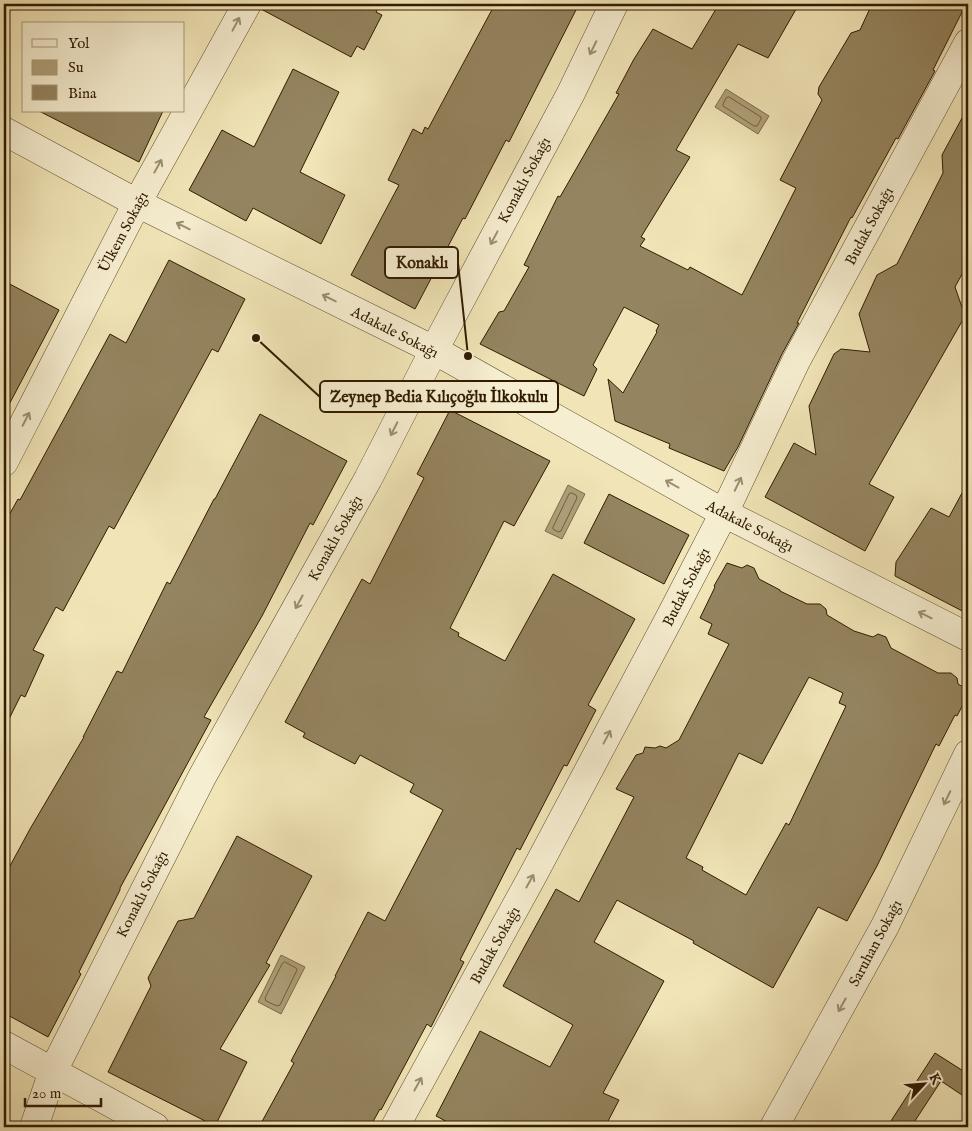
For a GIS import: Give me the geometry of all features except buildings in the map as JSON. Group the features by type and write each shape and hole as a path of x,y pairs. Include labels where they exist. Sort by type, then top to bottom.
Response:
{"street":[{"name":"Ülkem Sokağı","path":"4,462 137,204 247,4"},
{"name":"Konaklı Sokağı","path":"34,1127 53,1071 202,777 368,479 434,350 571,93 614,4"},
{"name":"Budak Sokağı","path":"395,1127 670,619 724,513 796,362 968,43"},
{"name":"Adakale Sokağı","path":"4,131 137,204 434,350 724,513 968,637"},
{"name":"Saruhan Sokağı","path":"774,1127 885,926 968,754"},
{"path":"4,1045 155,1127"}],"water":[{"path":"726,89 769,116 758,134 715,107"},
{"path":"568,485 585,494 562,539 545,531"},
{"path":"281,955 305,967 281,1014 258,1002"}],"place":[{"name":"Zeynep Bedia Kılıçoğlu İlkokulu","path":"256,338"},
{"name":"Konaklı","path":"468,356"}]}
